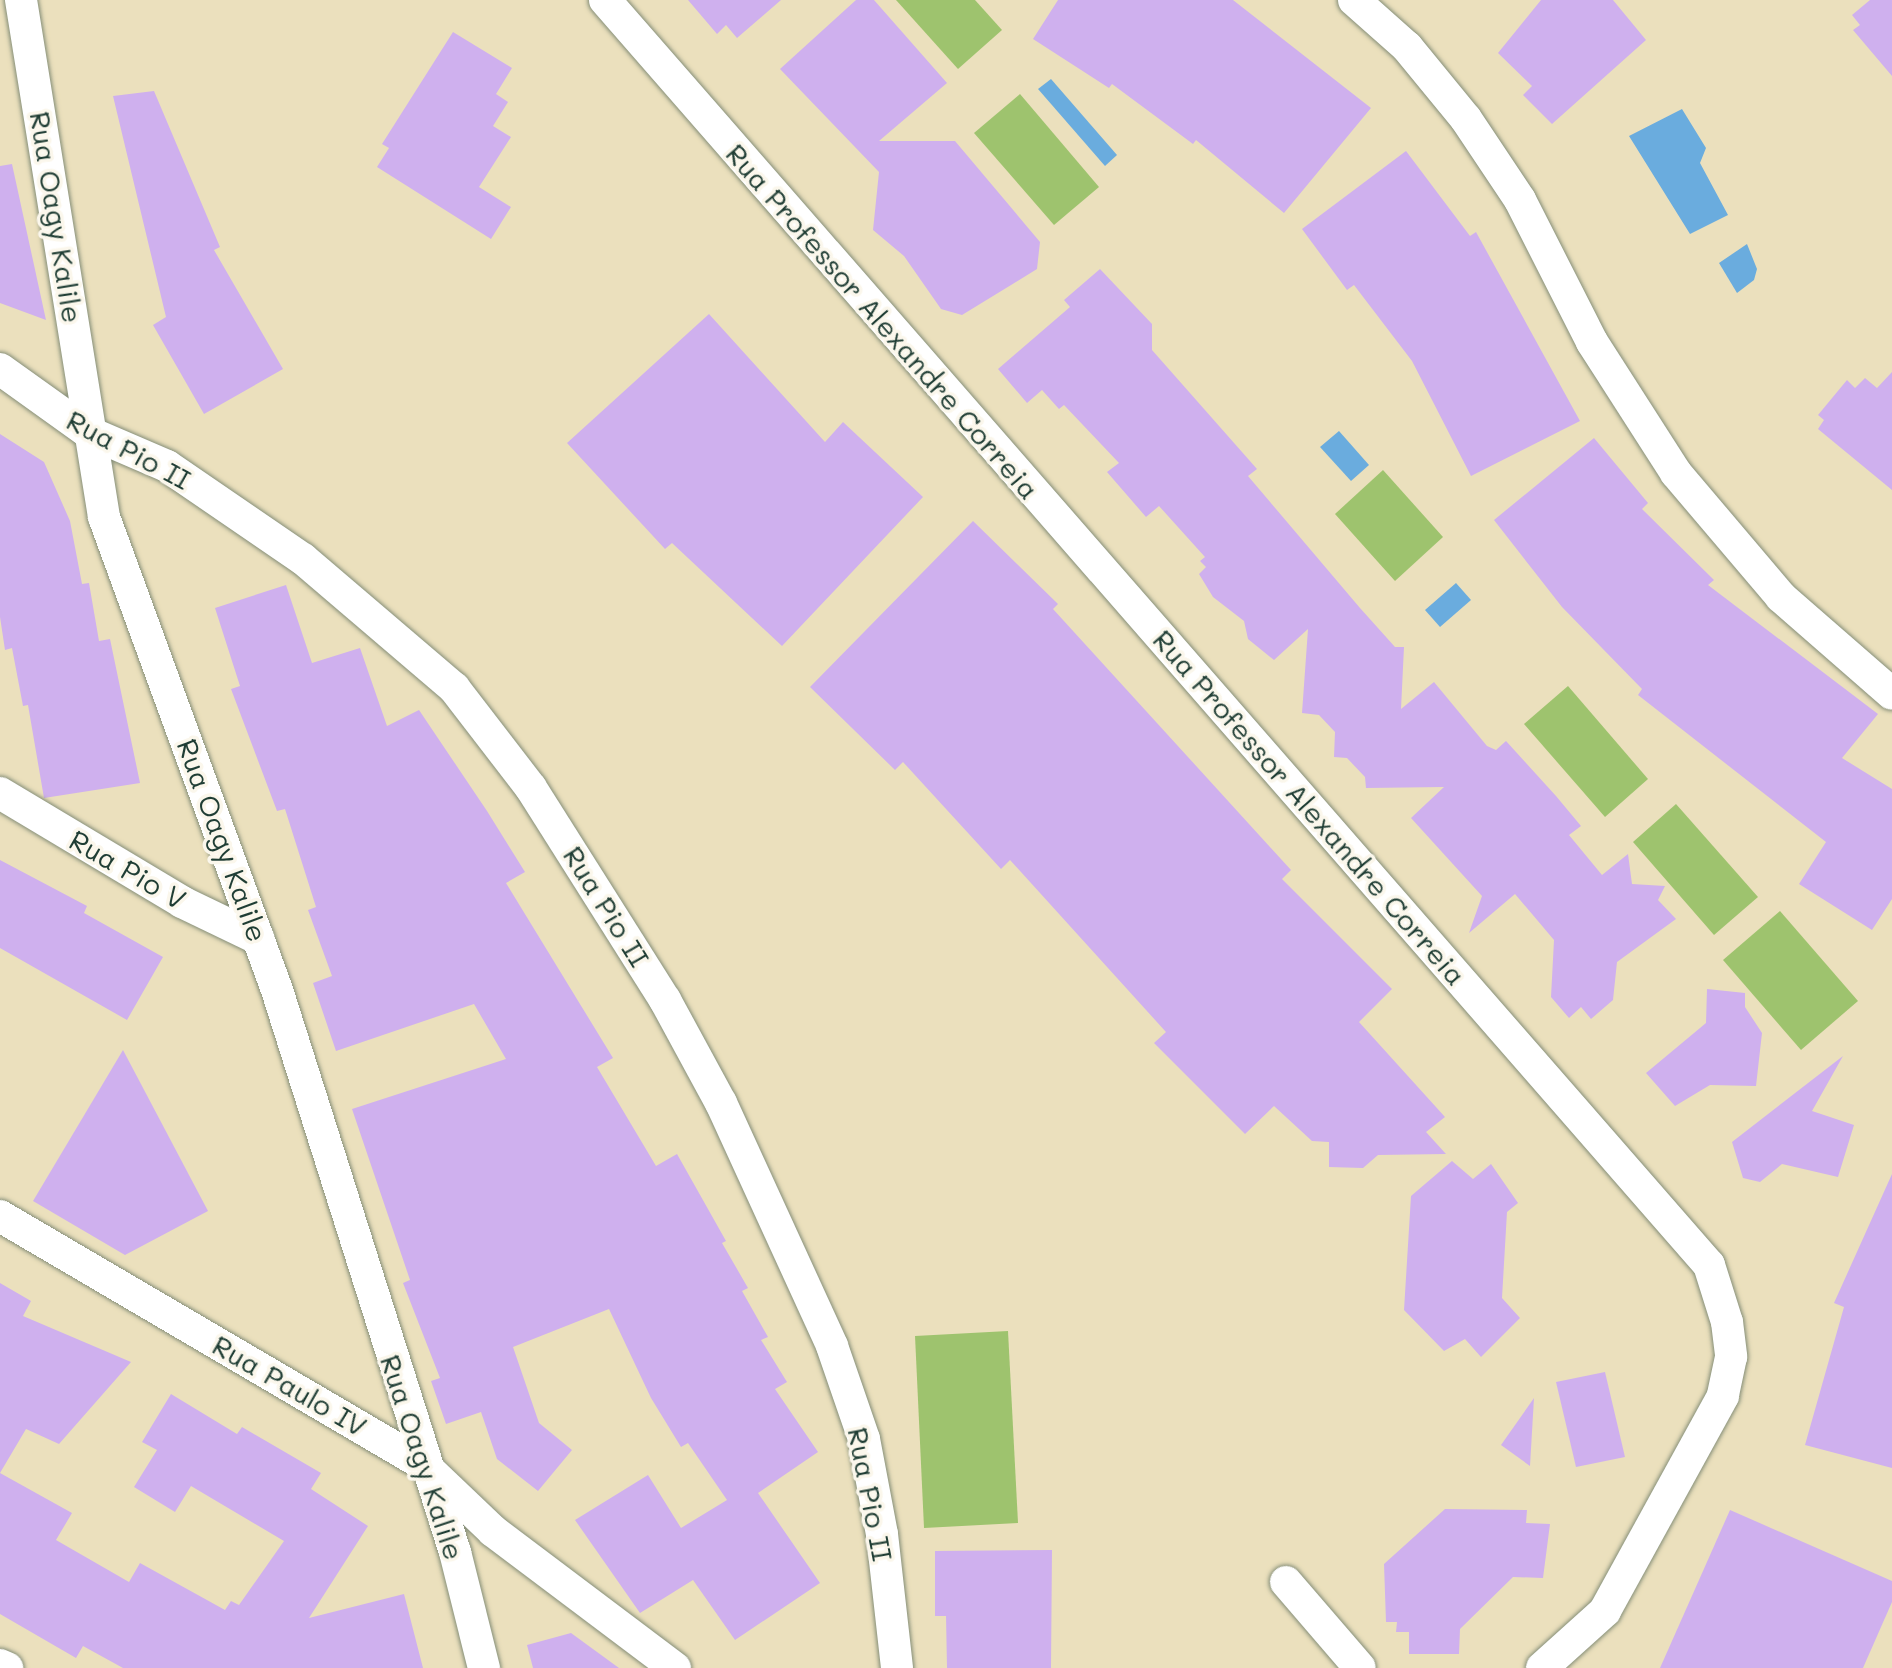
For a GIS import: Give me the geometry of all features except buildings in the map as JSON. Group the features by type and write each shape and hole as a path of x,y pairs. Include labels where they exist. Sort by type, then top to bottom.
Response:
{"street":[{"name":"Rua Oagy Kalile","path":"21,0 104,517 259,939 424,1465 455,1552 484,1668"},
{"name":"Rua Professor Alexandre Correia","path":"605,0 1709,1265 1727,1322 1731,1357 1723,1396 1605,1611 1542,1668"},
{"path":"1354,0 1407,47 1466,119 1520,200 1592,342 1676,473 1781,597 1892,694"},
{"name":"Rua Pio II","path":"0,369 88,432 167,466 233,507 380,620 454,688 556,825 665,1000 721,1103 832,1346 864,1439 882,1534 897,1668"},
{"name":"Rua Pio V","path":"0,793 182,902 259,939"},
{"name":"Rua Paulo IV","path":"0,1216 424,1465 493,1531 675,1668"},
{"path":"1286,1582 1360,1668"},
{"path":"0,1665 7,1668"}],"green space":[{"path":"896,0 975,0 1002,30 958,69"},
{"path":"1020,94 1099,187 1054,225 974,133"},
{"path":"1383,470 1443,537 1395,581 1335,514"},
{"path":"1568,686 1648,779 1605,817 1524,724"},
{"path":"1676,804 1758,897 1714,935 1633,842"},
{"path":"1780,911 1858,1001 1801,1050 1723,960"},
{"path":"1008,1331 1018,1523 924,1528 915,1336"}],"water":[{"path":"1051,79 1117,155 1105,166 1038,89"},
{"path":"1682,109 1706,148 1700,163 1728,215 1690,234 1629,136"},
{"path":"1747,244 1757,269 1754,280 1737,293 1719,263"},
{"path":"1339,431 1369,465 1351,481 1320,447"},
{"path":"1456,583 1471,600 1440,627 1425,610"}]}
